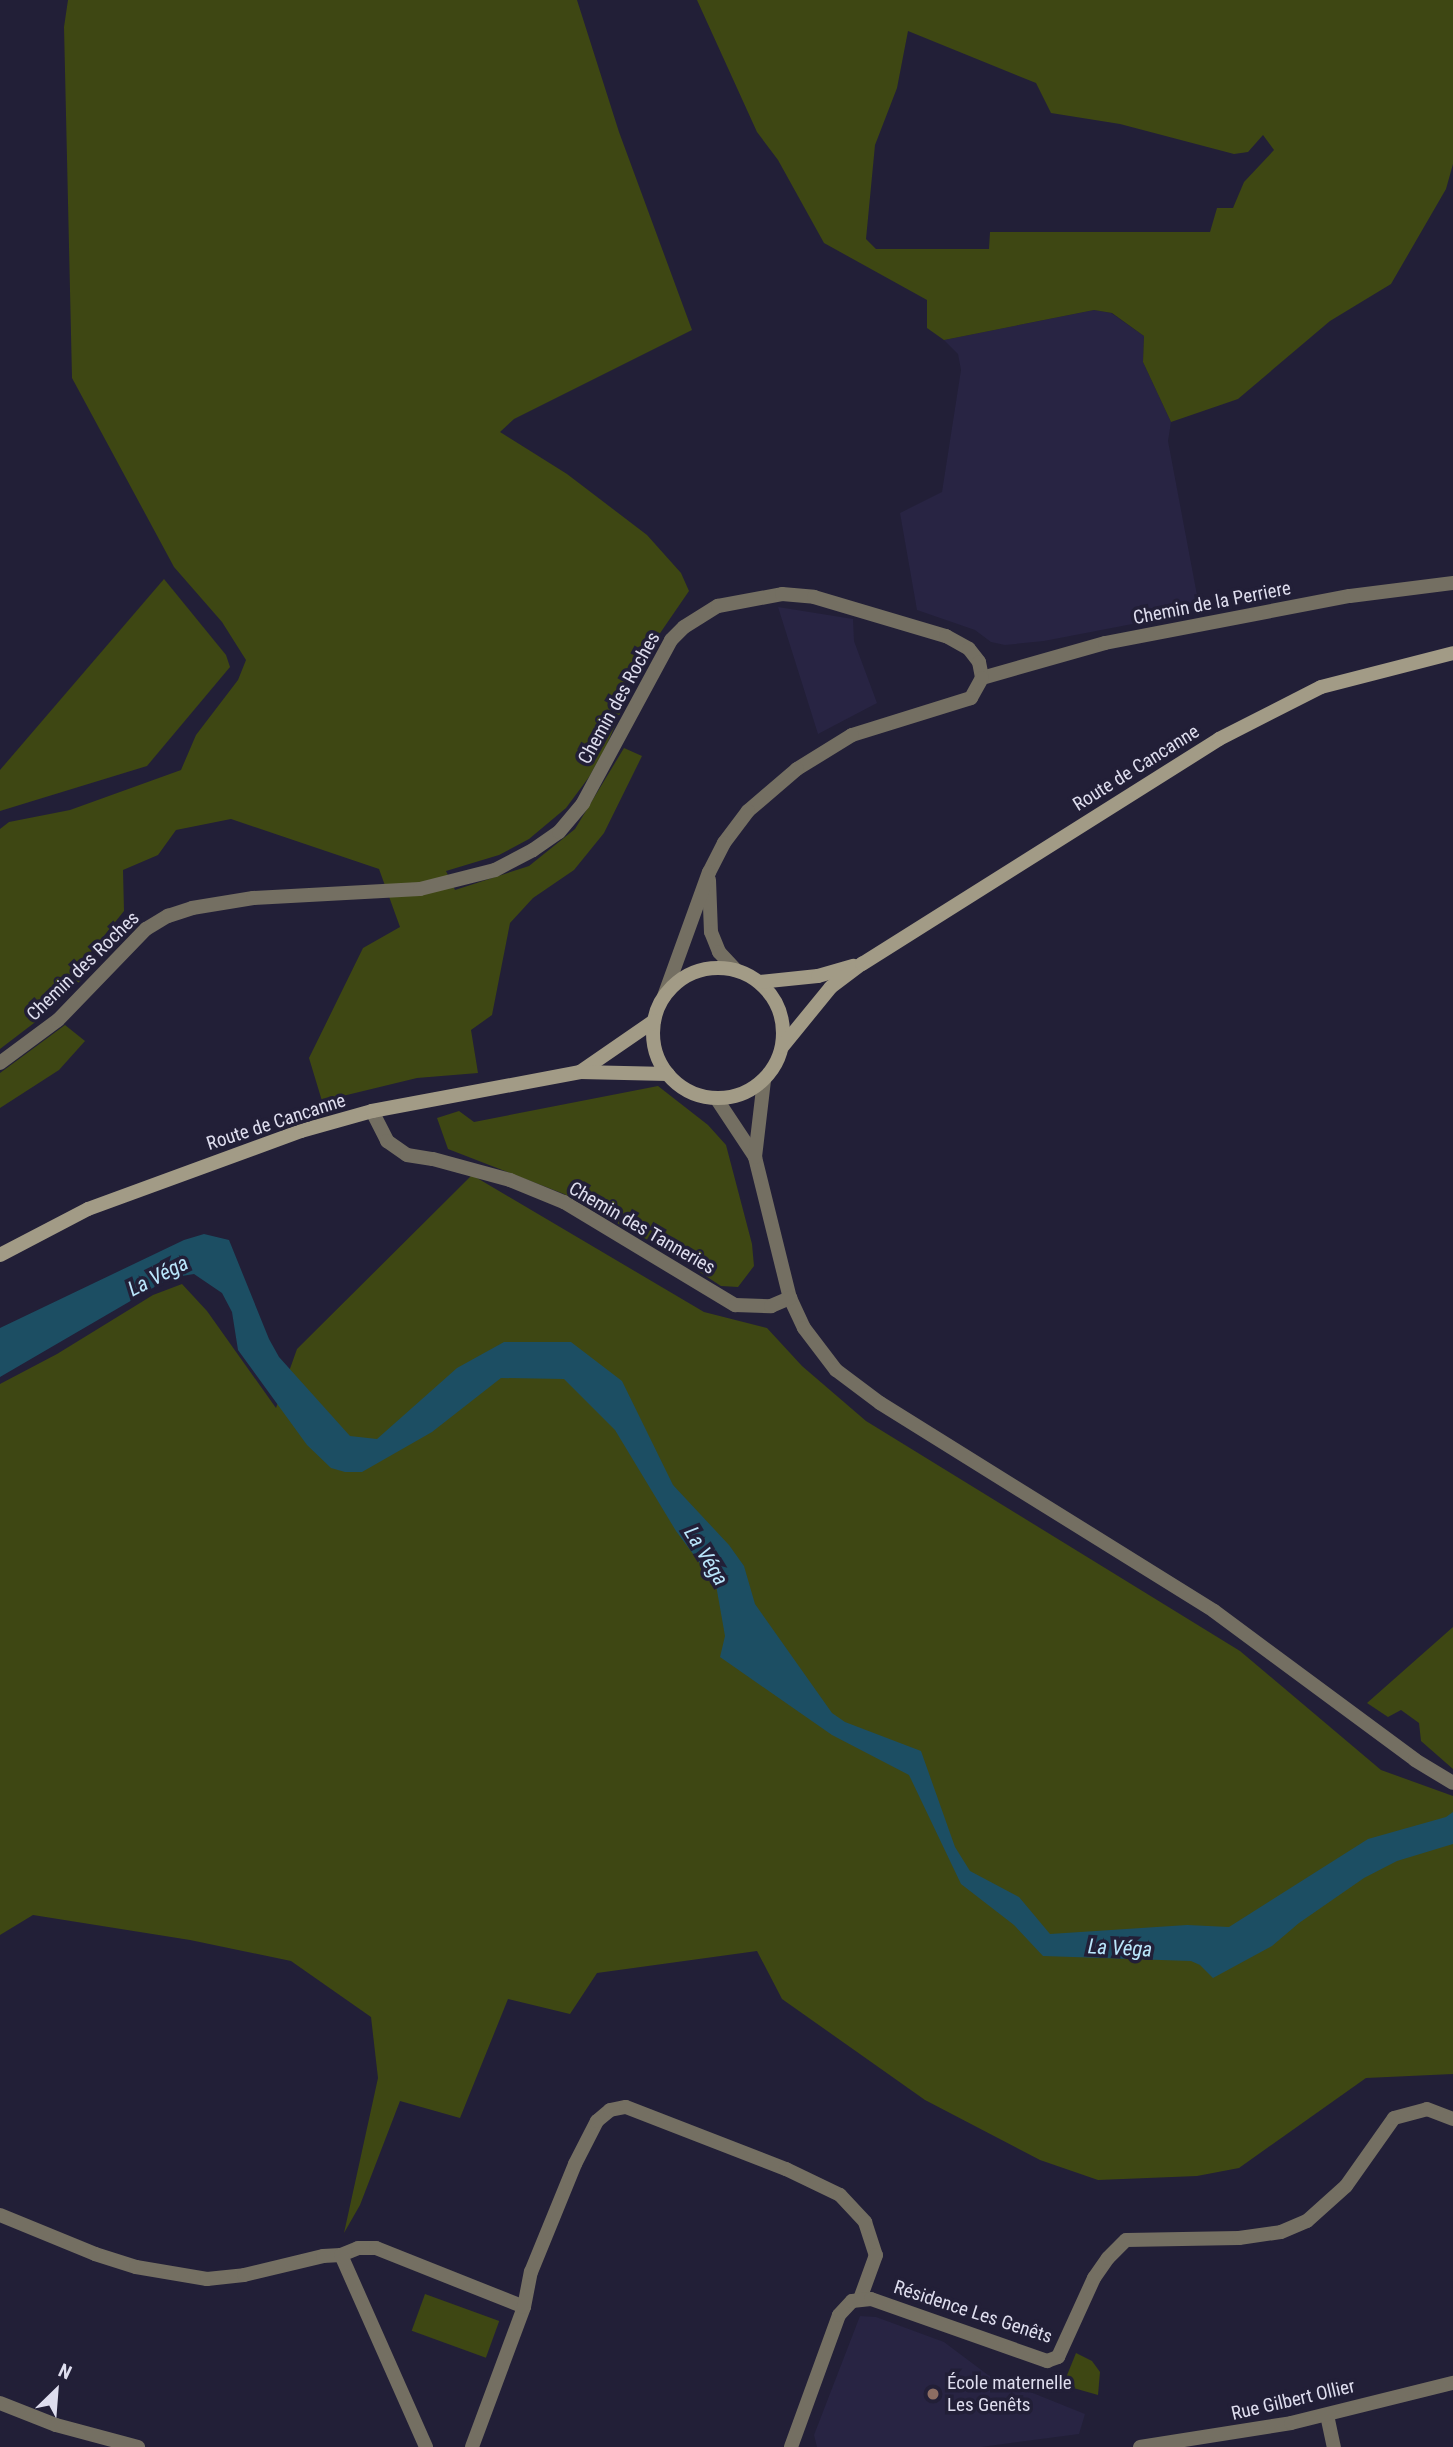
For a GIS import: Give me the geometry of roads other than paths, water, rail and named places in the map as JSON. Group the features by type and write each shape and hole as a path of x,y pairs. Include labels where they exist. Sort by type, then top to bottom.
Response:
{"main road":[{"name":"Route de Cancanne","path":"782,1047 831,987 862,964 1219,739 1321,687 1453,653"},
{"name":"Route de Cancanne","path":"760,982 818,976 862,964"},
{"path":"709,968 736,970 760,982 775,1001 783,1023 782,1047 776,1065 764,1080 742,1094 716,1098 698,1095 668,1074 658,1058 653,1040 654,1021 664,996 684,977 709,968"},
{"name":"Route de Cancanne","path":"580,1072 654,1021"},
{"name":"Route de Cancanne","path":"0,1255 88,1209 301,1130 372,1111 580,1072 668,1074"}],"street":[{"name":"Chemin de la Perriere","path":"982,678 1116,640 1350,596 1453,583"},
{"name":"Chemin des Roches","path":"0,1063 58,1020 146,929 168,916 192,908 253,898 421,890 495,870 533,850 559,832 583,803 671,640 684,627 718,606 769,596 814,597 956,640 975,655 982,678"},
{"path":"664,996 709,872 724,843 748,811 797,769 852,735 965,702 977,692 982,678"},
{"path":"709,872 711,932 719,952 736,970"},
{"path":"755,1157 764,1080"},
{"path":"716,1098 755,1157 790,1298 820,1352 856,1386 1214,1611 1415,1760 1453,1783"},
{"name":"Chemin des Tanneries","path":"372,1111 387,1141 407,1155 433,1159 510,1180 564,1202 735,1305 771,1306 790,1298"},
{"name":"Résidence Les Genêts","path":"472,2447 524,2307 531,2272 575,2164 597,2121 610,2110 626,2107 761,2158 840,2194 864,2222 876,2255 860,2299"},
{"name":"Résidence Les Genêts","path":"791,2447 839,2315 852,2301 871,2299 1047,2361 1058,2357 1094,2278 1108,2258 1126,2240 1240,2238 1281,2232 1307,2221 1346,2186 1394,2118 1427,2109 1453,2119"},
{"path":"0,2215 94,2254 175,2276 207,2279 244,2275 323,2256 341,2255 358,2248 376,2248 524,2307"},
{"path":"341,2255 426,2447"},
{"name":"Rue Gilbert Ollier","path":"1140,2447 1237,2433 1327,2415 1453,2383"},
{"path":"0,2403 55,2425 138,2447"},
{"path":"1327,2415 1334,2447"}],"water":[{"name":"La Véga","path":"204,1234 229,1240 269,1339 279,1357 350,1436 377,1439 457,1368 504,1342 571,1342 622,1381 673,1485 729,1545 744,1566 755,1604 832,1713 845,1722 921,1751 955,1847 970,1871 1019,1897 1050,1934 1187,1925 1229,1927 1368,1839 1446,1817 1453,1812 1453,1844 1397,1861 1364,1878 1299,1923 1272,1946 1213,1978 1200,1965 1191,1961 1043,1956 1014,1925 961,1884 909,1775 832,1735 720,1657 725,1636 716,1585 676,1531 615,1430 564,1379 501,1378 432,1432 362,1472 345,1472 331,1468 307,1445 238,1350 232,1312 222,1293 194,1274 170,1278 0,1377 0,1328 184,1240"}],"place":[{"name":"École maternelle Les Genêts","path":"933,2394"}]}
